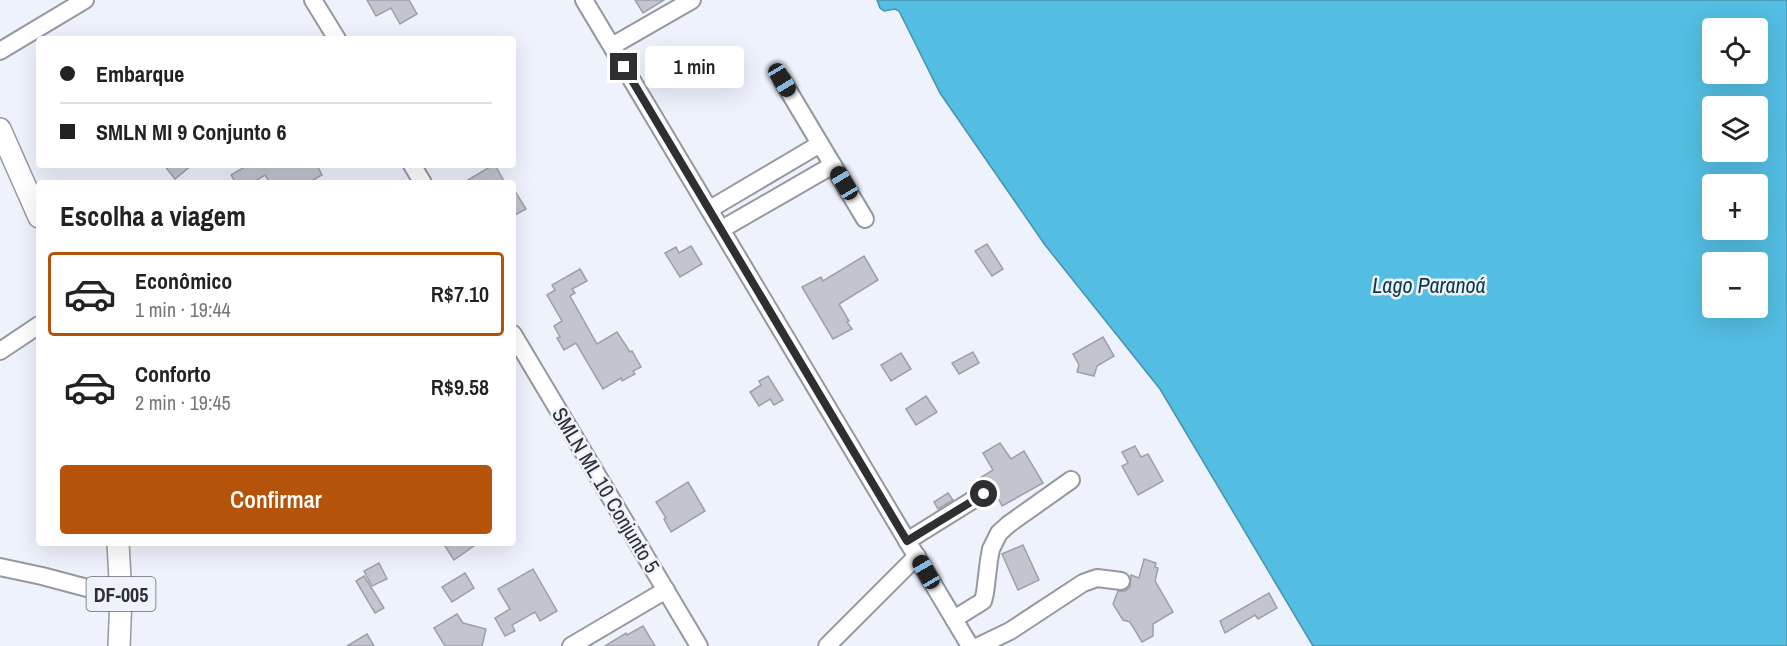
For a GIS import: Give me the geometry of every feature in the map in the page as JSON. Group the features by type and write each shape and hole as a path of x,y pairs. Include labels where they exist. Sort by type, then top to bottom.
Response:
{"main road":[{"path":"1,135 36,211"},
{"name":"DF-005","path":"118,546 121,597 119,646"}],"street":[{"path":"0,51 85,0"},
{"path":"314,0 335,36"},
{"path":"584,0 970,646"},
{"path":"612,46 692,0"},
{"path":"782,80 866,219"},
{"path":"710,209 820,144"},
{"path":"722,229 833,165"},
{"path":"0,351 36,327"},
{"name":"SMLN ML 10 Conjunto 5","path":"516,345 699,646"},
{"path":"954,619 983,601 991,549 999,533 1071,480"},
{"path":"907,541 984,494"},
{"path":"827,646 917,556"},
{"path":"0,567 121,597"},
{"path":"979,646 1010,631 1083,582 1097,578 1121,580"},
{"path":"572,646 666,590"}],"water":[{"name":"Lago Paranoá","path":"877,0 1787,0 1787,646 1313,646 1160,389 1045,245 940,93 899,11 895,9 884,11"}],"building":[{"path":"367,0 409,0 417,14 400,24 391,8 376,16"},
{"path":"635,0 664,0 643,13"},
{"path":"166,168 188,168 175,179"},
{"path":"243,168 318,168 322,175 313,180 268,180 265,175 257,180 234,180 231,175"},
{"path":"488,168 497,168 503,180 468,180"},
{"path":"516,193 526,209 516,214"},
{"path":"987,244 1003,269 992,276 975,251"},
{"path":"691,246 702,264 680,277 665,253 676,247 679,253"},
{"path":"864,256 878,280 839,304 852,329 833,339 802,287 821,277 823,281"},
{"path":"580,269 587,281 572,289 575,293 570,296 597,344 617,332 641,367 633,371 635,374 622,381 621,378 603,389 576,343 564,350 557,338 560,337 554,326 562,321 547,295 555,290 552,285"},
{"path":"1103,337 1114,356 1097,366 1094,376 1077,372 1079,365 1073,354"},
{"path":"973,352 979,363 959,374 952,363"},
{"path":"901,353 911,369 891,381 881,365"},
{"path":"768,376 783,400 774,405 770,399 759,406 750,392 761,385 759,381"},
{"path":"926,396 937,412 916,425 906,409"},
{"path":"1000,443 1011,459 1024,451 1043,483 1002,506 993,487 983,483 980,478 993,470 983,453"},
{"path":"1135,446 1141,457 1148,454 1163,481 1138,495 1122,466 1128,463 1122,452"},
{"path":"688,482 705,511 671,532 656,502"},
{"path":"948,493 953,500 938,509 934,502"},
{"path":"1023,545 1039,580 1018,590 1002,554"},
{"path":"445,546 474,546 454,560"},
{"path":"1144,559 1156,563 1155,567 1158,568 1155,581 1173,612 1153,624 1153,636 1142,642 1130,622 1123,620 1113,604 1118,591 1125,591 1130,587 1131,575 1139,578"},
{"path":"379,563 387,579 372,586 364,571"},
{"path":"533,569 557,611 540,621 535,612 512,625 515,631 505,636 495,618 510,609 498,589"},
{"path":"465,573 474,588 452,602 442,587"},
{"path":"364,576 384,608 375,613 356,581"},
{"path":"1269,593 1277,608 1258,619 1255,615 1225,633 1220,621"},
{"path":"457,614 463,623 486,629 482,646 445,646 434,628"},
{"path":"643,626 655,646 605,646 626,633 627,635"},
{"path":"367,634 374,646 347,646"}],"route":[{"path":"624,67 907,541 984,494"}]}
